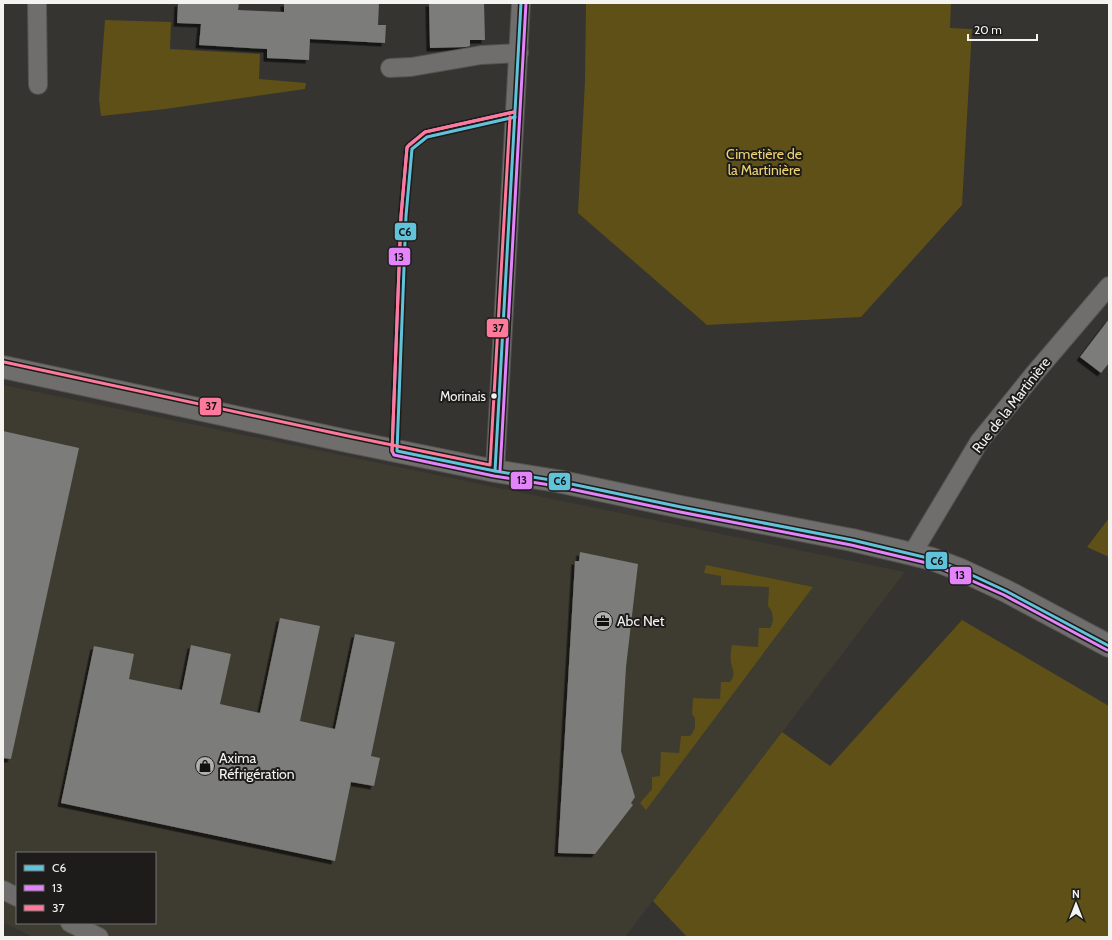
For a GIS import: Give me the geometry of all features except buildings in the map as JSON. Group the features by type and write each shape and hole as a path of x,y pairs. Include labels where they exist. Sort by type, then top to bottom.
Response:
{"street":[{"path":"37,3 38,85"},
{"path":"495,471 521,3"},
{"path":"390,68 411,67 481,55 519,53"},
{"name":"Rue de la Martinière","path":"912,554 979,442 1034,374 1109,286"},
{"path":"3,367 495,471 557,481 681,507 860,541 932,559 961,570 1006,591 1109,646"},
{"path":"3,890 16,896"},
{"path":"72,924 99,937"}],"shaded area":[{"path":"3,385 905,572 625,937 33,937 3,922"}],"green space":[{"name":"Cimetière de la Martinière","path":"586,3 951,3 950,28 972,29 962,205 861,317 707,325 578,213 585,81"},
{"path":"105,20 171,22 170,49 260,54 259,79 306,83 305,89 165,109 101,116 99,99"},
{"path":"1109,518 1109,557 1087,547"},
{"path":"706,565 813,587 646,810 640,803 652,789 652,777 660,776 661,752 679,753 681,736 691,735 695,728 695,718 692,714 693,698 720,699 721,682 730,682 732,679 732,645 758,647 759,628 770,628 772,624 772,612 768,606 769,587 721,585 721,576 704,573"},
{"path":"962,620 1109,706 1109,937 687,937 653,901 782,732 830,766"}],"transit line":[{"name":"C6","path":"495,471 521,3"},
{"name":"13","path":"500,471 526,3"},
{"name":"13","path":"514,112 425,132 407,148 401,216 392,451 394,455 494,476 556,486 851,545 931,564 1004,595 1107,650"},
{"name":"37","path":"392,451 401,216 407,147 425,132 514,112"},
{"name":"37","path":"4,362 490,465 510,117"},
{"name":"C6","path":"515,117 427,137 412,149 406,216 397,451 495,471 557,481 852,540 932,559 961,570 1006,591 1109,646"}],"place":[{"name":"Morinais","path":"494,396"},
{"name":"Abc Net","path":"603,621"},
{"name":"Axima Réfrigération","path":"205,766"}]}
